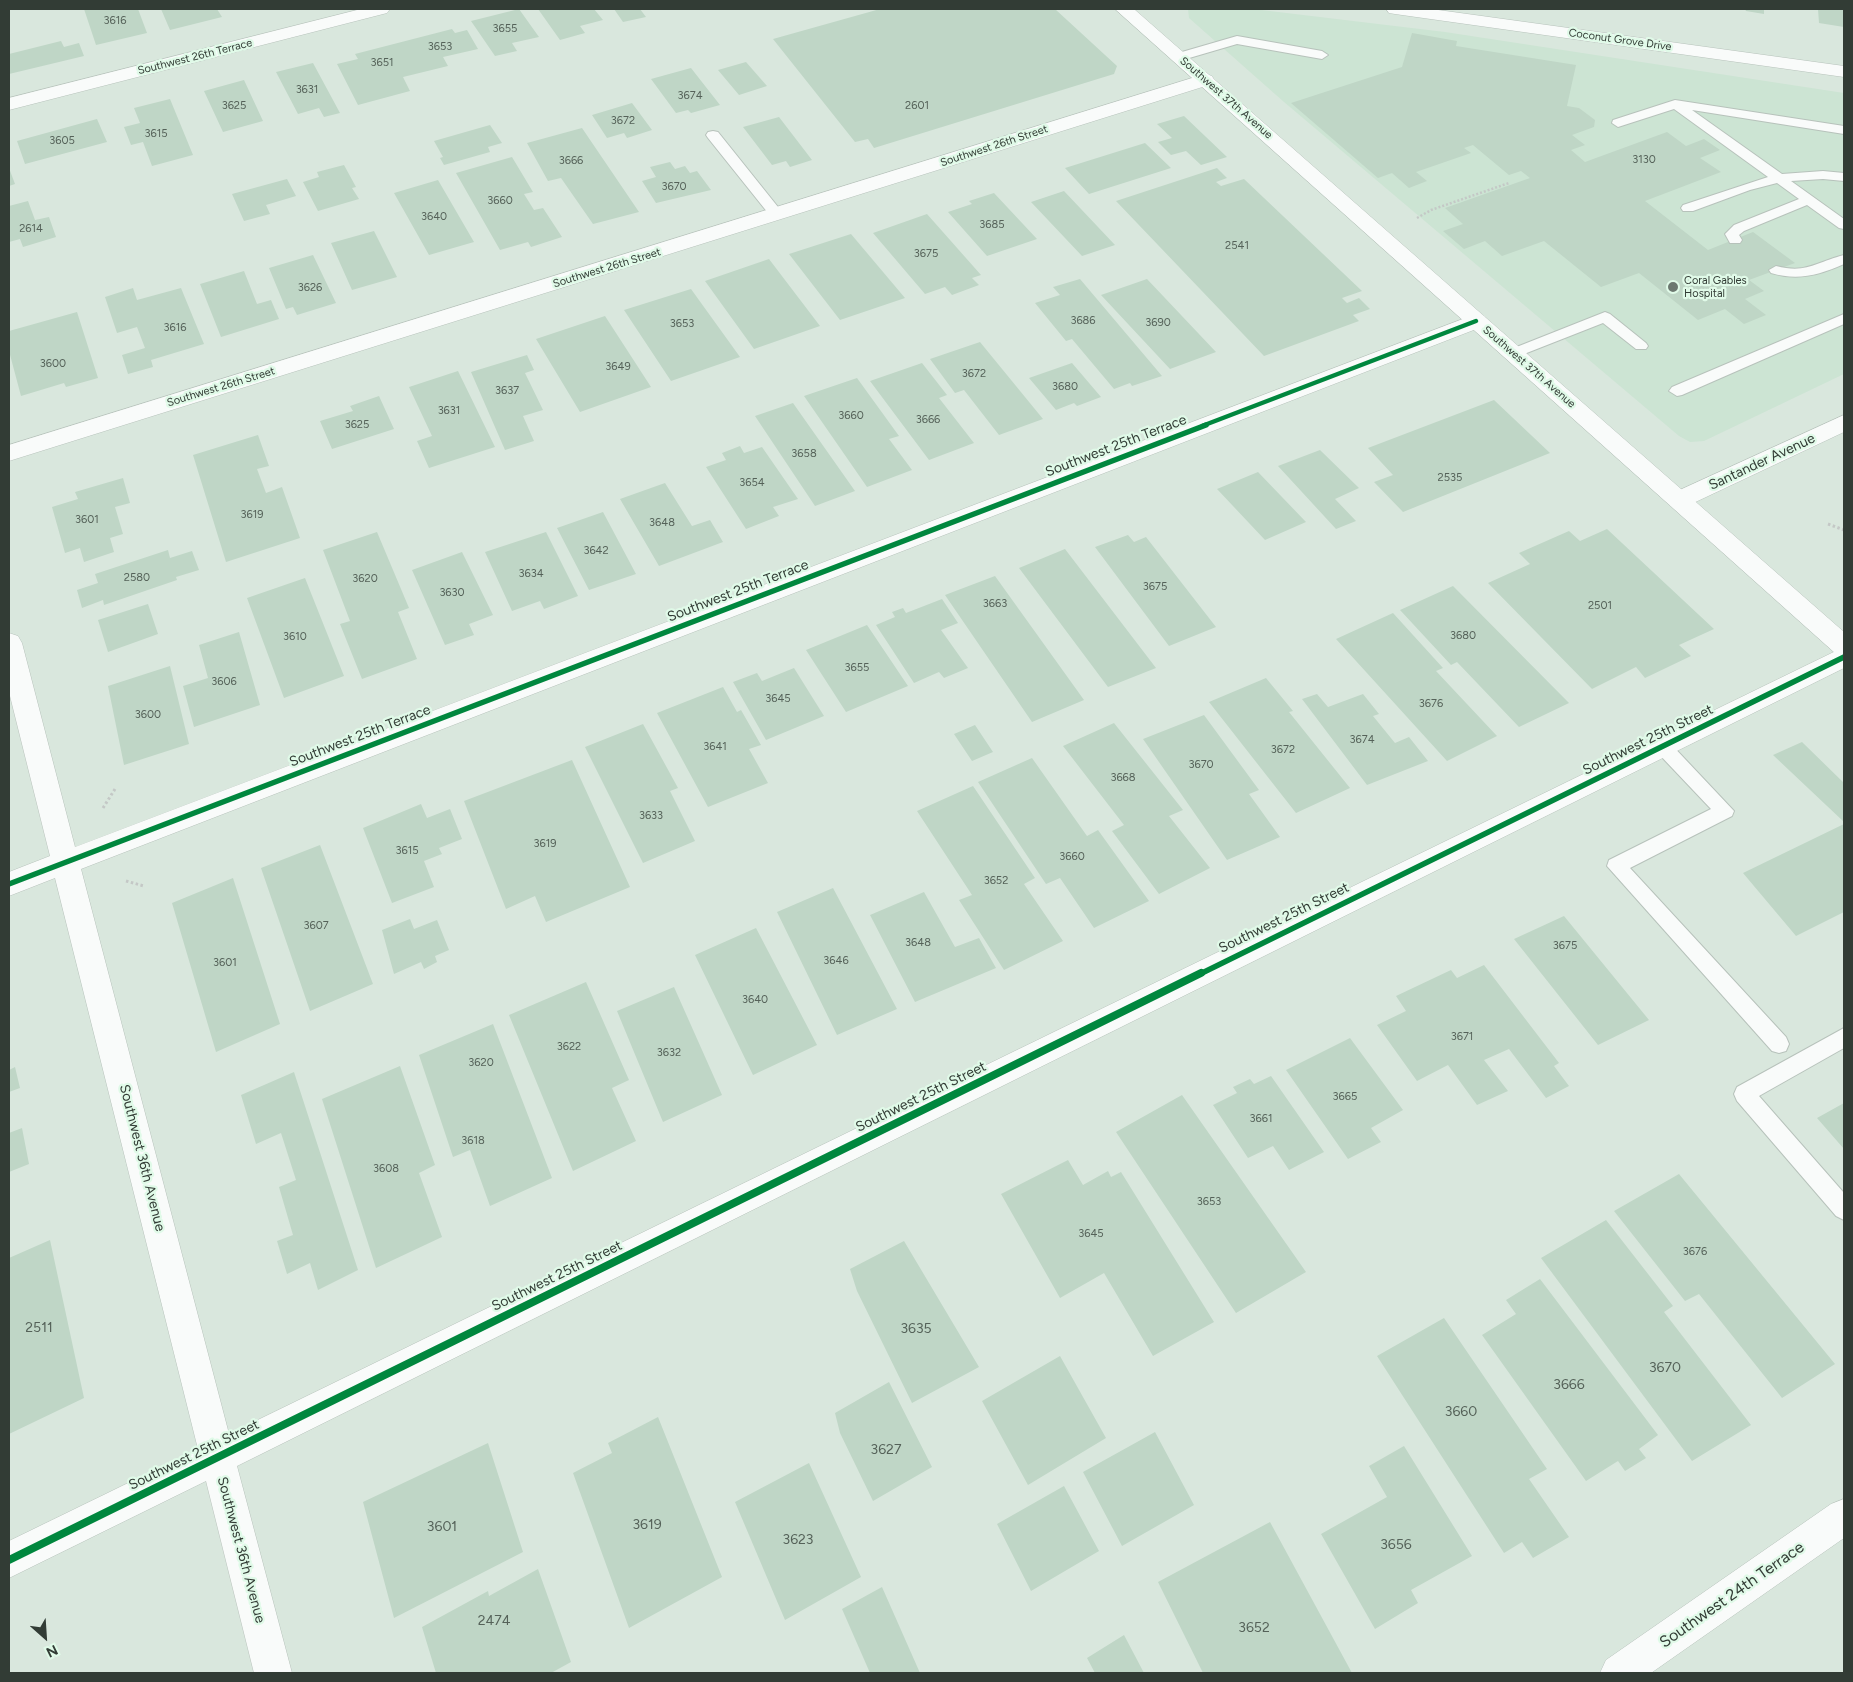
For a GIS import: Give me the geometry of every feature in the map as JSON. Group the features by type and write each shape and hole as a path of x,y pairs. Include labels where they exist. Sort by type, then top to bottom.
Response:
{"street":[{"name":"Southwest 26th Terrace","path":"9,104 382,9"},
{"name":"Southwest 37th Avenue","path":"1124,9 1844,646"},
{"name":"Coconut Grove Drive","path":"1395,9 1844,72"},
{"name":"Southwest 26th Street","path":"9,453 1205,80"},
{"name":"Southwest 25th Terrace","path":"9,884 1476,321"},
{"name":"Santander Avenue","path":"1679,500 1844,423"},
{"name":"Southwest 36th Avenue","path":"9,643 273,1673"},
{"name":"Southwest 25th Street","path":"9,1560 1844,657"},
{"name":"Southwest 24th Terrace","path":"1619,1673 1844,1517"}],"lane":[{"path":"1179,57 1237,40 1322,55"},
{"path":"1676,104 1844,225"},
{"path":"1618,123 1676,104 1844,130"},
{"path":"713,136 777,215"},
{"path":"1688,208 1760,181 1796,175 1844,177"},
{"path":"1735,240 1732,234 1739,228 1808,200"},
{"path":"1776,270 1785,274 1806,274 1844,259"},
{"path":"1514,353 1605,316 1641,346"},
{"path":"1677,391 1844,319"},
{"path":"1662,746 1725,811 1616,866 1780,1044"},
{"path":"1844,1037 1744,1094 1844,1209"}],"path":[{"path":"1417,218 1431,210 1509,183"},
{"path":"1828,524 1844,530"},
{"path":"99,814 115,789"}],"shaded area":[{"name":"Coral Gables Hospital","path":"1188,9 1253,9 1445,32 1844,93 1844,374 1704,441 1690,442 1679,436 1284,102 1189,18"}],"building":[{"path":"84,9 138,9 147,33 96,45"},
{"path":"161,9 217,9 222,17 170,30"},
{"path":"519,9 539,37 512,43 517,51 495,56 471,21"},
{"path":"538,9 594,9 603,20 580,26 585,33 560,40"},
{"path":"614,9 640,9 646,17 623,22"},
{"path":"880,9 1055,9 1117,66 1114,74 874,148 868,139 855,142 773,39"},
{"path":"1745,9 1764,9 1764,14 1746,11"},
{"path":"1818,9 1844,9 1844,27 1819,23"},
{"path":"452,29 455,33 467,30 478,49 443,57 448,66 403,77 410,91 358,105 337,64 358,59 355,54"},
{"path":"1412,33 1457,41 1456,46 1576,65 1567,106 1579,108 1595,120 1594,127 1572,135 1585,145 1571,150 1585,162 1667,132 1686,146 1704,139 1720,150 1700,158 1721,172 1645,201 1708,250 1753,232 1795,263 1749,280 1764,291 1745,299 1766,315 1744,324 1725,309 1698,320 1639,273 1601,287 1544,241 1502,256 1485,241 1464,249 1443,231 1463,224 1445,208 1530,178 1521,171 1509,175 1473,145 1464,148 1471,153 1416,172 1427,181 1409,188 1392,173 1378,178 1291,103 1402,67"},
{"path":"61,41 64,47 79,43 84,56 9,74 9,54"},
{"path":"746,62 767,86 739,95 718,70"},
{"path":"313,63 340,113 324,117 319,108 298,114 276,72"},
{"path":"691,68 720,105 691,113 688,110 676,113 651,79"},
{"path":"244,80 263,121 223,132 204,91"},
{"path":"170,99 193,155 152,166 143,142 131,145 124,127 140,123 134,108"},
{"path":"632,103 652,130 627,138 624,133 607,138 592,115"},
{"path":"1184,116 1227,157 1201,165 1186,151 1171,155 1158,142 1172,138 1157,124"},
{"path":"779,117 812,160 790,167 786,161 772,165 743,127"},
{"path":"97,119 107,142 25,164 17,141"},
{"path":"490,125 502,143 488,147 490,152 444,165 440,158 443,157 434,141"},
{"path":"582,128 639,212 593,224 561,178 548,181 527,143"},
{"path":"1145,143 1171,168 1089,194 1065,168"},
{"path":"512,157 533,192 524,194 534,210 543,208 562,237 531,247 528,242 500,250 456,173"},
{"path":"670,162 675,169 685,166 690,173 697,171 711,190 656,203 642,181 656,177 650,167"},
{"path":"344,165 356,187 352,188 359,199 318,211 303,182 319,177 317,172"},
{"path":"9,168 15,184 9,186"},
{"path":"1217,168 1227,178 1216,182 1221,186 1244,179 1362,291 1342,298 1347,303 1359,298 1370,309 1353,315 1359,321 1264,356 1116,201"},
{"path":"287,179 296,196 266,205 270,214 244,221 232,194"},
{"path":"438,180 474,242 429,255 394,193"},
{"path":"1064,191 1115,245 1082,256 1031,202"},
{"path":"994,193 1037,239 987,256 948,212 972,204 969,201"},
{"path":"28,201 35,220 49,217 56,237 23,247 20,239 9,242 9,206"},
{"path":"927,214 981,275 972,278 979,285 952,295 945,287 925,294 873,233"},
{"path":"374,231 397,277 352,290 331,243"},
{"path":"851,234 905,298 840,320 789,254"},
{"path":"313,255 336,303 297,315 293,307 286,309 269,268"},
{"path":"769,259 820,326 754,349 705,281"},
{"path":"244,271 257,304 271,300 279,319 221,337 200,284"},
{"path":"1080,279 1162,376 1132,386 1130,383 1114,389 1072,339 1066,341 1035,303 1060,295 1053,287"},
{"path":"1147,279 1216,352 1170,369 1101,295"},
{"path":"133,288 137,300 181,288 204,344 151,360 153,367 128,374 122,355 145,348 137,327 117,333 105,297"},
{"path":"691,289 740,357 671,381 624,310"},
{"path":"77,312 98,378 66,387 64,383 21,396 9,351 9,331"},
{"path":"605,316 651,387 580,412 536,339"},
{"path":"980,342 1043,419 999,435 964,390 955,393 930,359"},
{"path":"527,355 534,370 525,373 543,410 523,416 534,441 505,450 471,372"},
{"path":"922,363 947,395 939,398 974,443 929,460 870,381"},
{"path":"1072,363 1101,397 1077,406 1074,403 1056,410 1029,378"},
{"path":"458,371 495,447 429,468 417,441 432,436 409,387"},
{"path":"857,378 899,436 889,439 912,470 867,487 804,396"},
{"path":"379,396 394,429 332,449 320,421 353,411 350,406"},
{"path":"1494,400 1550,453 1403,512 1374,482 1393,475 1368,448"},
{"path":"793,403 855,491 815,506 755,416"},
{"path":"258,435 269,466 257,469 266,493 282,487 300,538 226,562 193,455"},
{"path":"740,446 744,453 762,447 798,499 773,507 779,516 746,529 706,467 726,460 722,453"},
{"path":"1320,450 1359,488 1335,499 1356,521 1336,529 1278,466"},
{"path":"1258,472 1306,522 1265,540 1217,489"},
{"path":"123,478 130,503 115,507 123,534 110,538 114,552 84,562 80,548 65,553 52,507 78,499 75,492"},
{"path":"665,483 692,526 710,520 723,542 659,566 620,499"},
{"path":"603,512 636,574 589,590 557,528"},
{"path":"1607,529 1714,629 1679,645 1691,656 1645,678 1636,667 1592,689 1488,583 1530,564 1519,553 1569,531 1580,541"},
{"path":"377,532 409,608 398,612 417,659 362,679 340,624 350,621 323,550"},
{"path":"546,532 578,596 544,609 540,601 512,611 485,552"},
{"path":"1128,535 1134,542 1146,537 1216,627 1169,646 1095,547"},
{"path":"1065,549 1156,668 1108,687 1019,568"},
{"path":"168,550 170,558 192,551 199,570 176,577 177,580 104,605 103,600 82,608 77,590 98,583 95,574"},
{"path":"462,552 493,615 469,624 474,635 445,645 412,570"},
{"path":"995,576 1084,700 1032,722 945,595"},
{"path":"305,578 344,676 284,698 247,598"},
{"path":"1453,586 1569,703 1519,727 1457,662 1451,665 1400,610"},
{"path":"942,599 958,623 941,630 968,668 944,678 939,672 914,683 876,625 895,617 892,612 903,608 906,613"},
{"path":"148,604 158,634 108,652 98,620"},
{"path":"1393,613 1443,668 1436,671 1497,736 1447,761 1336,639"},
{"path":"867,625 908,686 846,712 806,650"},
{"path":"239,632 260,705 194,727 183,686 208,678 199,645"},
{"path":"170,666 189,744 124,765 108,686"},
{"path":"794,668 824,716 766,740 733,682 757,673 762,681"},
{"path":"1266,678 1293,711 1289,712 1350,788 1296,813 1209,702"},
{"path":"723,687 737,712 741,710 761,745 749,749 768,783 708,807 657,713"},
{"path":"1317,694 1328,707 1363,694 1379,714 1373,716 1395,743 1409,737 1428,761 1367,785 1302,699"},
{"path":"1204,715 1259,790 1249,794 1280,837 1227,860 1143,739"},
{"path":"1114,723 1183,810 1169,816 1210,868 1159,894 1112,831 1124,825 1063,746"},
{"path":"643,724 678,788 670,791 695,841 643,863 585,747"},
{"path":"975,725 993,752 972,761 954,734"},
{"path":"1802,742 1844,783 1844,822 1773,755"},
{"path":"1032,758 1087,836 1098,830 1149,901 1094,928 1060,878 1046,884 978,782"},
{"path":"572,760 630,887 546,922 535,896 506,909 464,801"},
{"path":"973,786 1035,878 1024,884 1063,941 1004,970 959,900 972,895 917,811"},
{"path":"421,804 427,818 450,809 462,839 439,848 442,854 424,861 434,887 392,903 363,828"},
{"path":"1844,824 1844,912 1796,936 1743,873"},
{"path":"320,845 373,984 310,1011 261,868"},
{"path":"233,878 280,1024 216,1052 172,903"},
{"path":"833,888 897,1009 837,1035 777,912"},
{"path":"924,892 955,947 979,938 996,968 915,1002 870,915"},
{"path":"1564,916 1649,1020 1598,1045 1514,939"},
{"path":"410,919 414,929 437,920 449,950 435,956 437,962 424,969 421,962 394,974 382,930"},
{"path":"756,928 817,1045 753,1075 695,955"},
{"path":"1484,965 1559,1063 1554,1066 1569,1086 1546,1098 1509,1049 1484,1060 1508,1091 1477,1105 1448,1065 1417,1081 1377,1025 1406,1011 1396,996 1451,970 1457,978"},
{"path":"586,982 629,1080 612,1088 636,1141 573,1171 509,1015"},
{"path":"674,987 722,1095 663,1122 617,1011"},
{"path":"493,1024 552,1178 490,1206 470,1150 453,1157 419,1055"},
{"path":"1350,1038 1403,1110 1371,1128 1381,1142 1348,1159 1286,1070"},
{"path":"400,1066 435,1165 419,1173 442,1237 376,1268 322,1099"},
{"path":"15,1067 20,1088 9,1092 9,1070"},
{"path":"294,1072 358,1270 318,1290 310,1263 287,1274 277,1241 293,1235 279,1187 296,1180 281,1133 256,1144 241,1095"},
{"path":"1271,1076 1324,1152 1289,1170 1273,1146 1248,1158 1213,1105 1237,1093 1233,1087 1250,1079 1254,1084"},
{"path":"1182,1095 1306,1272 1236,1313 1116,1132"},
{"path":"1844,1103 1844,1149 1817,1118"},
{"path":"22,1128 29,1164 9,1172 9,1133"},
{"path":"1068,1160 1083,1185 1108,1171 1111,1177 1121,1172 1214,1322 1153,1356 1104,1273 1060,1298 1001,1194"},
{"path":"1679,1174 1835,1364 1782,1398 1699,1294 1685,1301 1614,1211"},
{"path":"1606,1220 1673,1306 1664,1312 1751,1425 1692,1461 1541,1258"},
{"path":"50,1240 84,1398 9,1434 9,1258"},
{"path":"904,1241 979,1367 912,1403 857,1291 850,1269"},
{"path":"1540,1279 1658,1435 1639,1449 1646,1458 1625,1471 1618,1461 1586,1481 1482,1335 1516,1314 1506,1300"},
{"path":"1444,1318 1547,1469 1529,1479 1569,1537 1533,1558 1522,1542 1504,1553 1377,1356"},
{"path":"1060,1356 1106,1438 1028,1485 982,1401"},
{"path":"889,1382 932,1467 873,1501 840,1433 835,1413"},
{"path":"658,1417 722,1577 629,1628 573,1473 612,1453 608,1443"},
{"path":"1155,1432 1194,1505 1122,1546 1083,1472"},
{"path":"488,1443 523,1552 394,1618 363,1502"},
{"path":"1404,1446 1472,1556 1411,1590 1418,1603 1375,1629 1321,1534 1387,1497 1369,1466"},
{"path":"809,1463 861,1577 785,1620 735,1502"},
{"path":"1064,1486 1099,1551 1031,1591 997,1524"},
{"path":"1270,1522 1352,1673 1203,1673 1158,1582"},
{"path":"538,1569 571,1662 551,1673 436,1673 422,1627 488,1591 489,1596"},
{"path":"882,1587 920,1673 870,1673 842,1609"},
{"path":"1124,1635 1144,1673 1095,1673 1087,1658"}],"cycle path":[{"path":"9,884 1476,321"},
{"path":"9,1560 1844,657"}],"place":[{"name":"Coral Gables Hospital","path":"1673,287"}]}
